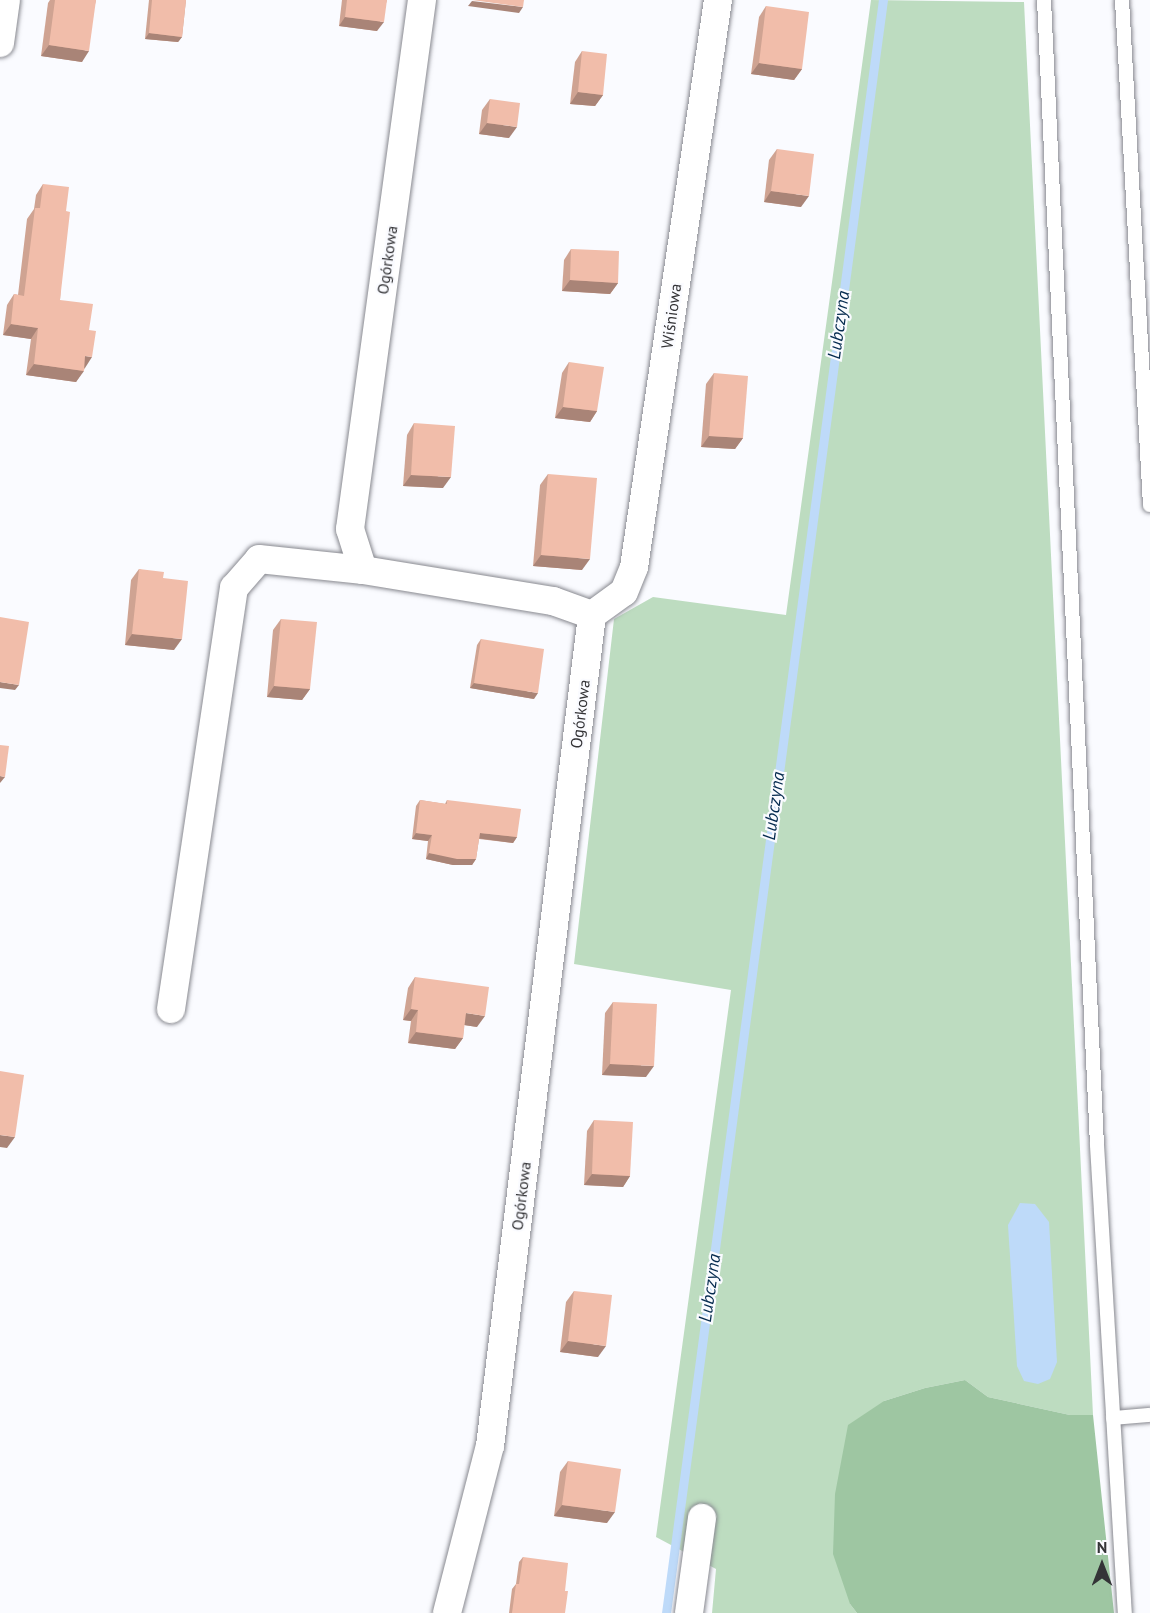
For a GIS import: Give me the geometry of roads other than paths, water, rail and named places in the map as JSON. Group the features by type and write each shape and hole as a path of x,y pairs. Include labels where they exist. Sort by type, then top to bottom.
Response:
{"street":[{"path":"0,43 6,0"},
{"name":"Ogórkowa","path":"363,570 350,529 422,0"},
{"name":"Wiśniowa","path":"592,615 624,592 634,567 718,0"},
{"path":"171,1009 234,588 259,559 363,570 552,601 592,615"},
{"name":"Ogórkowa","path":"447,1613 490,1446 592,615"},
{"path":"689,1613 702,1518"}],"lane":[{"path":"1044,0 1096,1133 1125,1613"},
{"path":"1122,0 1150,505"},
{"path":"1113,1418 1150,1415"}],"water":[{"path":"1020,1203 1035,1204 1049,1222 1057,1362 1050,1379 1038,1384 1024,1381 1017,1366 1008,1225"}],"waterway":[{"name":"Lubczyna","path":"666,1613 883,0"}]}
